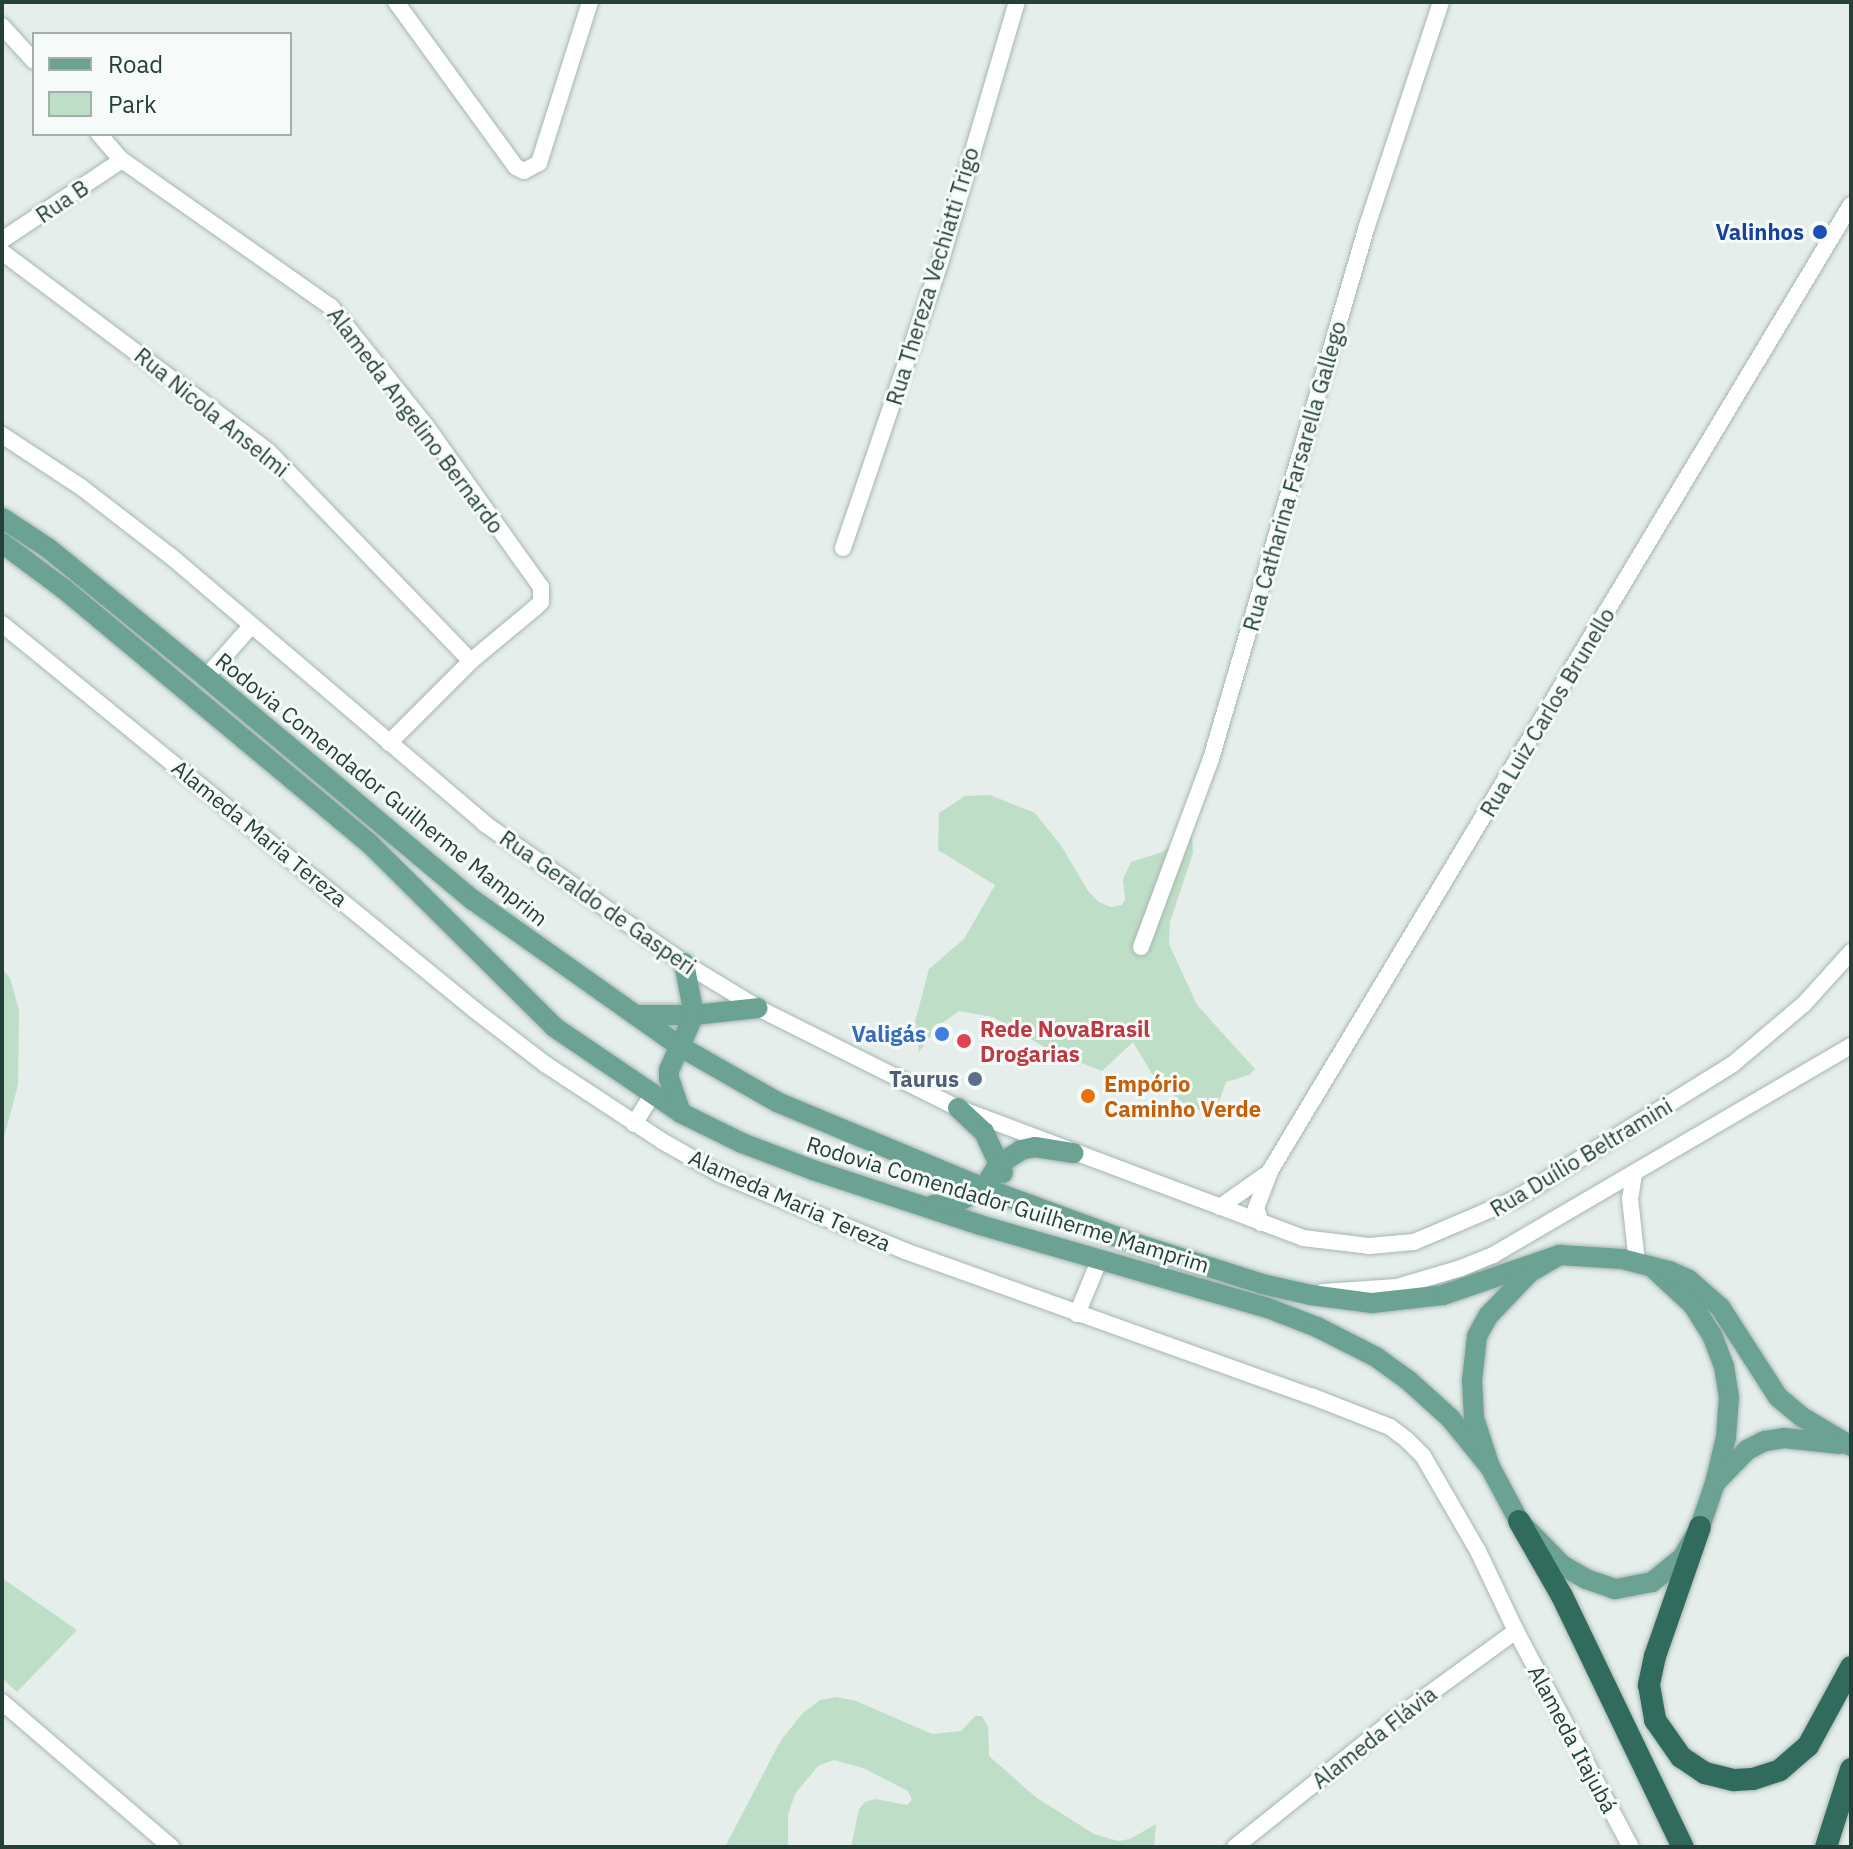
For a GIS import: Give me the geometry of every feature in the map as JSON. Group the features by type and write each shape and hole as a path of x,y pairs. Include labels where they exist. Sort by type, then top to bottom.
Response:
{"highway":[{"path":"1519,1521 1562,1596 1683,1847"},
{"path":"1700,1527 1655,1656 1649,1685 1655,1720 1681,1757 1705,1773 1734,1780 1753,1779 1780,1770 1808,1746 1851,1667"},
{"path":"1826,1847 1851,1769"}],"main road":[{"name":"Rodovia Comendador Guilherme Mamprim","path":"2,518 48,548 473,900 679,1046 777,1102 984,1188 1137,1244 1262,1284 1311,1295 1372,1303 1443,1295 1560,1255"},
{"name":"Rodovia Comendador Guilherme Mamprim","path":"2,543 64,589 370,844 554,1027 681,1113 742,1143 813,1170 1099,1261 1265,1307 1317,1327 1376,1357 1450,1418 1490,1467"},
{"path":"681,1113 669,1079 679,1046 694,1015 684,963"},
{"path":"635,1015 694,1015 758,1008"},
{"path":"958,1108 984,1132 1016,1198"},
{"path":"927,1206 954,1204 984,1188 998,1165 1021,1150 1035,1147 1074,1153"},
{"path":"1645,1265 1693,1305 1712,1335 1724,1366 1729,1397 1726,1437 1715,1483 1700,1527 1683,1557 1670,1571 1652,1582 1615,1589 1586,1579 1562,1565 1519,1521 1490,1467 1474,1418 1472,1381 1477,1336 1488,1316 1530,1272 1560,1255 1611,1257 1645,1265 1689,1280 1710,1296 1734,1327 1778,1397 1802,1417 1849,1446"},
{"path":"1715,1483 1747,1450 1765,1441 1784,1438 1849,1446"}],"street":[{"path":"396,2 516,167 524,171 539,163 590,2"},
{"name":"Rua Thereza Vechiatti Trigo","path":"843,548 940,263 1017,2"},
{"name":"Rua Catharina Farsarella Gallego","path":"1141,947 1211,759 1367,226 1441,2"},
{"path":"2,26 32,59"},
{"name":"Alameda Angelino Bernardo","path":"101,136 122,160 331,307 426,426 541,587 541,602 471,661 389,743"},
{"name":"Rua B","path":"3,241 122,160"},
{"name":"Rua Luiz Carlos Brunello","path":"1261,1223 1256,1208 1270,1171 1851,205"},
{"name":"Rua Nicola Anselmi","path":"3,241 268,451 471,661"},
{"name":"Rua Geraldo de Gasperi","path":"2,435 81,487 252,625 485,824 684,963 758,1008 958,1108 1220,1207"},
{"name":"Alameda Maria Tereza","path":"2,624 545,1064 634,1124 720,1174 814,1215 1390,1427 1423,1456 1478,1551 1516,1631"},
{"path":"206,677 252,625"},
{"name":"Rua Duílio Beltramini","path":"1220,1207 1303,1238 1369,1246 1414,1242 1467,1223 1530,1191 1733,1064 1804,1004 1851,952"},
{"path":"1311,1295 1334,1289 1397,1287 1493,1255 1851,1046"},
{"path":"634,1124 653,1094"},
{"path":"1220,1207 1247,1191 1270,1171"},
{"path":"1634,1174 1630,1198 1645,1265"},
{"path":"1077,1314 1099,1261"},
{"name":"Alameda Flávia","path":"1235,1847 1392,1721 1516,1631"},
{"name":"Alameda Itajubá","path":"1516,1631 1631,1847"},
{"path":"2,1702 171,1847"}],"green space":[{"path":"990,795 1035,813 1062,847 1088,891 1099,902 1111,907 1122,905 1125,899 1123,879 1131,862 1162,852 1183,836 1192,836 1193,853 1170,922 1169,944 1197,1005 1255,1069 1249,1075 1226,1082 1214,1115 1189,1107 1166,1090 1152,1074 1133,1042 1102,1071 1051,1051 993,1017 959,1011 938,1026 919,1052 915,1022 929,969 964,939 995,885 938,850 939,813 965,796"},
{"path":"2,968 10,978 19,1010 18,1085 2,1145"},
{"path":"2,1578 77,1630 17,1692 2,1678"},
{"path":"837,1697 856,1701 932,1734 961,1731 975,1716 982,1716 988,1727 989,1756 1037,1798 1094,1834 1118,1841 1130,1839 1156,1824 1154,1847 851,1847 859,1809 865,1802 875,1799 907,1805 912,1800 908,1791 863,1768 834,1760 818,1766 795,1794 788,1815 788,1847 725,1847 781,1740 803,1713 820,1700"}],"place":[{"name":"Valinhos","path":"1820,232"},
{"name":"Valigás","path":"942,1034"},
{"name":"Rede NovaBrasil Drogarias","path":"964,1041"},
{"name":"Taurus","path":"975,1079"},
{"name":"Empório Caminho Verde","path":"1088,1096"}]}
